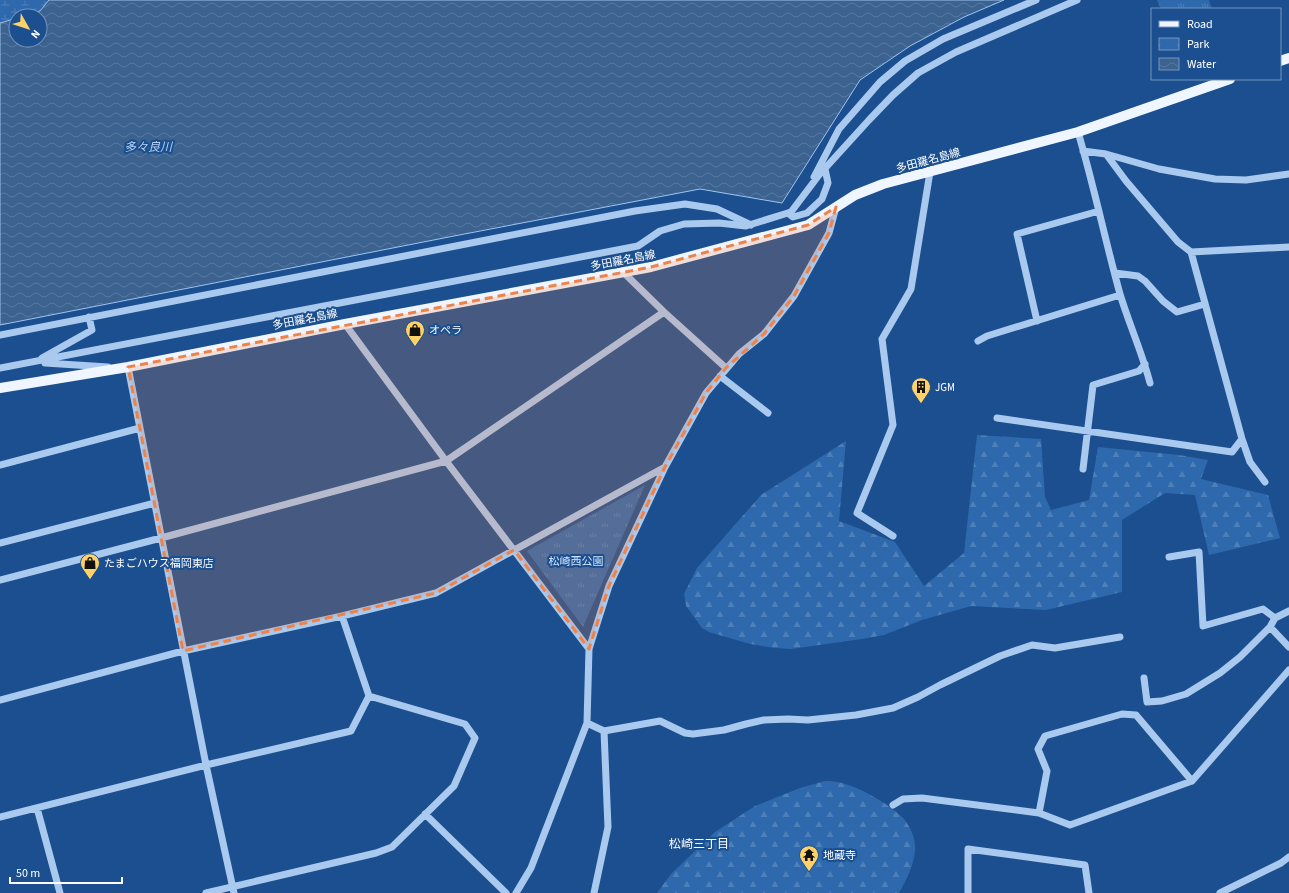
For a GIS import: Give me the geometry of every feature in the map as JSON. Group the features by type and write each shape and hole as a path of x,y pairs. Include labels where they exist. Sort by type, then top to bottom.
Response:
{"main road":[{"name":"多田羅名島線","path":"0,388 123,367 622,272 651,268 808,225 855,195 883,184 1078,132 1227,80"}],"street":[{"path":"806,192 839,129 880,82 905,61 943,39 1036,0"},
{"path":"0,368 638,246 660,232 684,224 719,223 746,226 791,212 825,169 893,95 918,73 956,52 1077,0"},
{"path":"1078,132 1120,295 1145,364 1150,383"},
{"path":"1083,151 1106,154 1160,169 1215,179 1246,180 1289,174"},
{"path":"1106,154 1126,181 1178,242 1191,252 1242,439 1250,462 1265,482"},
{"path":"788,213 793,217 808,213 822,199 828,183 825,169"},
{"path":"893,536 857,513 893,425 882,339 911,288 930,172"},
{"path":"0,335 635,211 685,204 717,209 751,225"},
{"path":"516,893 531,868 587,723 589,649 609,586 665,467 706,393 739,354 764,334 794,296 829,233 836,208"},
{"path":"1037,321 1017,234 1099,211"},
{"path":"1191,252 1289,247"},
{"path":"622,272 726,368"},
{"path":"1115,273 1138,276 1145,281 1163,301 1177,312 1205,304"},
{"path":"978,341 987,336 1120,295"},
{"path":"0,580 446,461 664,312"},
{"path":"35,362 92,330 90,317"},
{"path":"345,324 446,461 589,649"},
{"path":"35,362 123,367 140,428 206,766 233,890"},
{"path":"1082,469 1093,385 1139,371 1145,364"},
{"path":"720,376 768,413"},
{"path":"996,418 1232,452 1242,439"},
{"path":"0,465 140,428"},
{"path":"0,700 183,651 342,616 436,593 665,467"},
{"path":"0,544 155,503"},
{"path":"1169,557 1199,552 1203,626 1263,609 1275,618"},
{"path":"1144,678 1147,702 1162,701 1186,694 1220,673 1240,657 1270,627 1275,618 1289,611"},
{"path":"0,817 351,731 368,696 342,616"},
{"path":"1270,627 1289,648"},
{"path":"587,723 604,731 660,721 685,733 693,734 724,730 764,720 808,720 856,715 893,708 1000,656 1032,645 1055,648 1120,637"},
{"path":"893,805 903,799 922,798 1039,813 1070,825 1192,781 1289,670"},
{"path":"206,893 233,890 376,853 392,847 454,786 475,738 465,724 368,696"},
{"path":"1039,813 1047,771 1038,749 1045,736 1122,714 1136,715 1192,781"},
{"path":"594,893 608,827 604,731"},
{"path":"37,808 60,893"},
{"path":"425,814 506,893"},
{"path":"968,893 968,849 1085,866 1089,893"},
{"path":"1220,893 1289,858"}],"highlighted area":[{"path":"836,207 829,233 794,296 764,334 726,368 706,393 665,467 609,586 589,649 514,550 436,593 183,651 128,367 651,267 808,225"}],"green space":[{"path":"0,0 49,0 42,8 8,8 8,20 0,23"},
{"path":"1157,0 1209,0 1212,8 1161,8"},
{"path":"977,435 1041,439 1045,497 1051,510 1089,500 1098,447 1179,455 1208,460 1201,479 1268,495 1280,538 1209,555 1195,495 1165,493 1122,520 1122,592 1046,610 971,606 922,620 884,635 791,649 750,644 709,632 702,628 686,606 684,594 697,568 761,495 846,441 839,521 895,542 924,586 964,553"},
{"name":"松崎西公園","path":"645,485 583,627 527,551"},
{"path":"825,781 834,781 864,791 891,808 907,822 914,838 915,850 907,878 899,893 657,893 671,874 715,832 755,806 800,788"}],"water":[{"name":"多々良川","path":"49,0 1004,0 964,17 910,46 860,80 782,203 700,189 0,325 0,23 8,20 8,48 48,48 48,8 42,8"}],"place":[{"name":"オペラ","path":"415,347"},
{"name":"JGM","path":"921,404"},
{"name":"たまごハウス福岡東店","path":"90,580"},
{"name":"地蔵寺","path":"809,872"}],"district":[{"name":"松崎三丁目","path":"699,844"}]}
